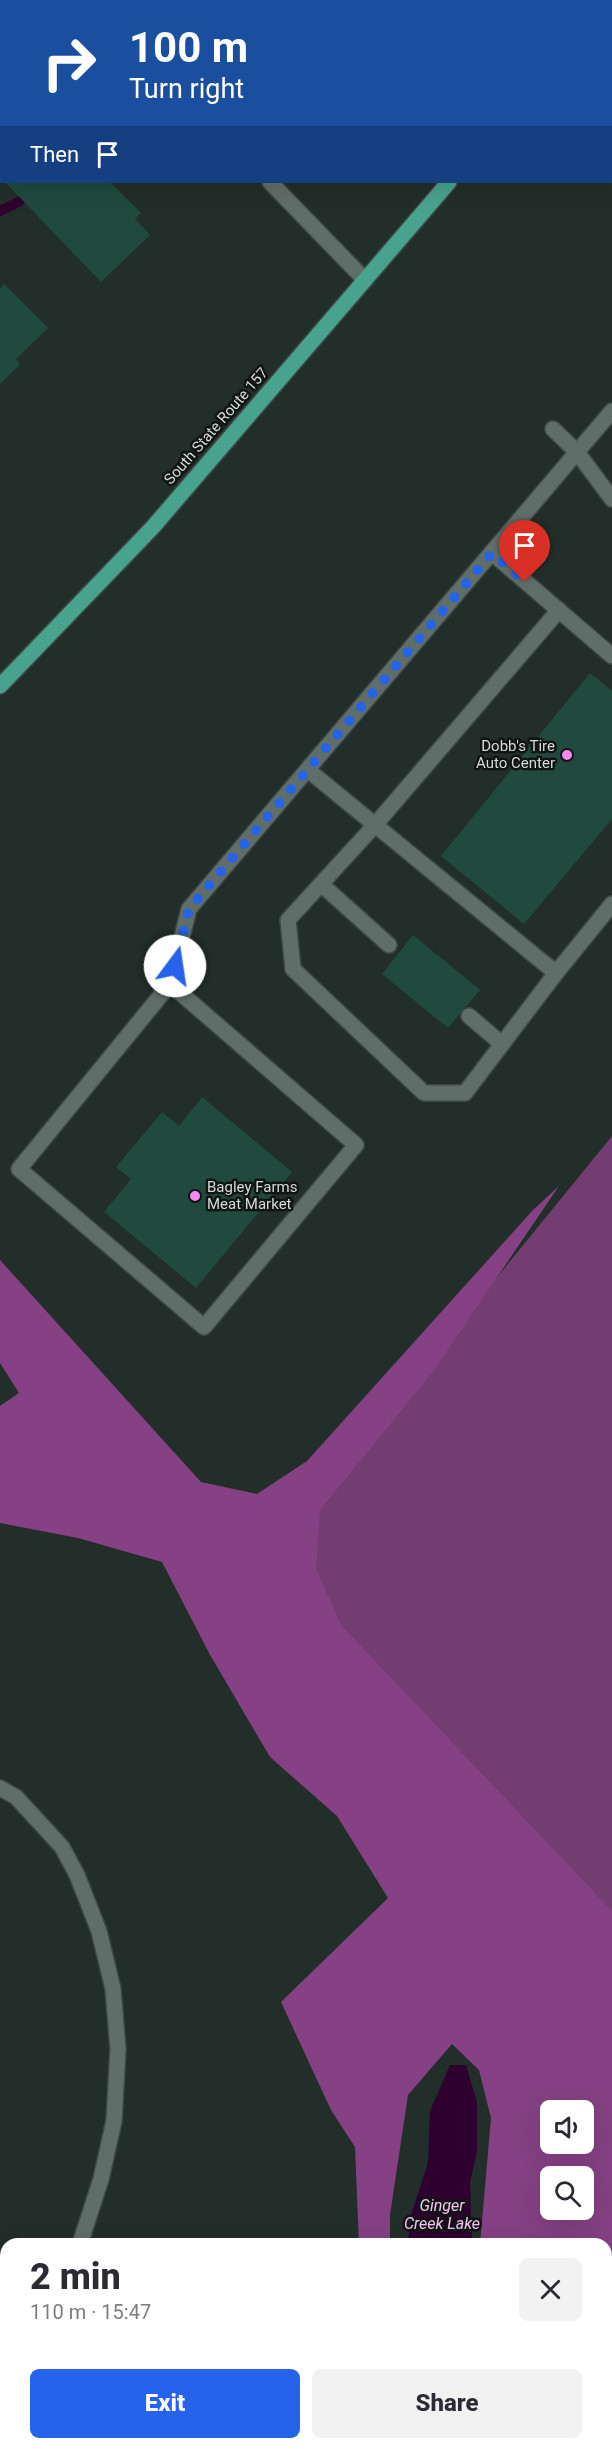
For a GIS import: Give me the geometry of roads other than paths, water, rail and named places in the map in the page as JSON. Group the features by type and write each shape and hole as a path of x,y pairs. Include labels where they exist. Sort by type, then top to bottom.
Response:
{"main road":[{"name":"South State Route 157","path":"0,686 153,528 448,183"}],"street":[{"path":"271,183 364,280"},
{"path":"170,984 356,1145 204,1327 19,1169 170,984 189,909 612,411"},
{"path":"553,429 577,452 612,499"},
{"path":"492,553 612,656"},
{"path":"559,610 375,825 288,920 293,969 424,1093 465,1093 556,973 612,904"},
{"path":"308,770 556,973"},
{"path":"321,884 389,945"},
{"path":"469,1016 502,1044"},
{"path":"0,1788 16,1797 62,1847 77,1875 99,1931 113,1989 118,2049 114,2121 100,2179 82,2238"}],"water":[{"name":"Ginger Creek Lake","path":"450,2065 466,2065 477,2102 477,2151 470,2182 472,2238 409,2238 411,2215 428,2163 430,2111"}],"waterway":[{"path":"0,211 20,201"}],"place":[{"name":"Dobb's Tire Auto Center","path":"567,755"},
{"name":"Bagley Farms Meat Market","path":"195,1196"}]}
